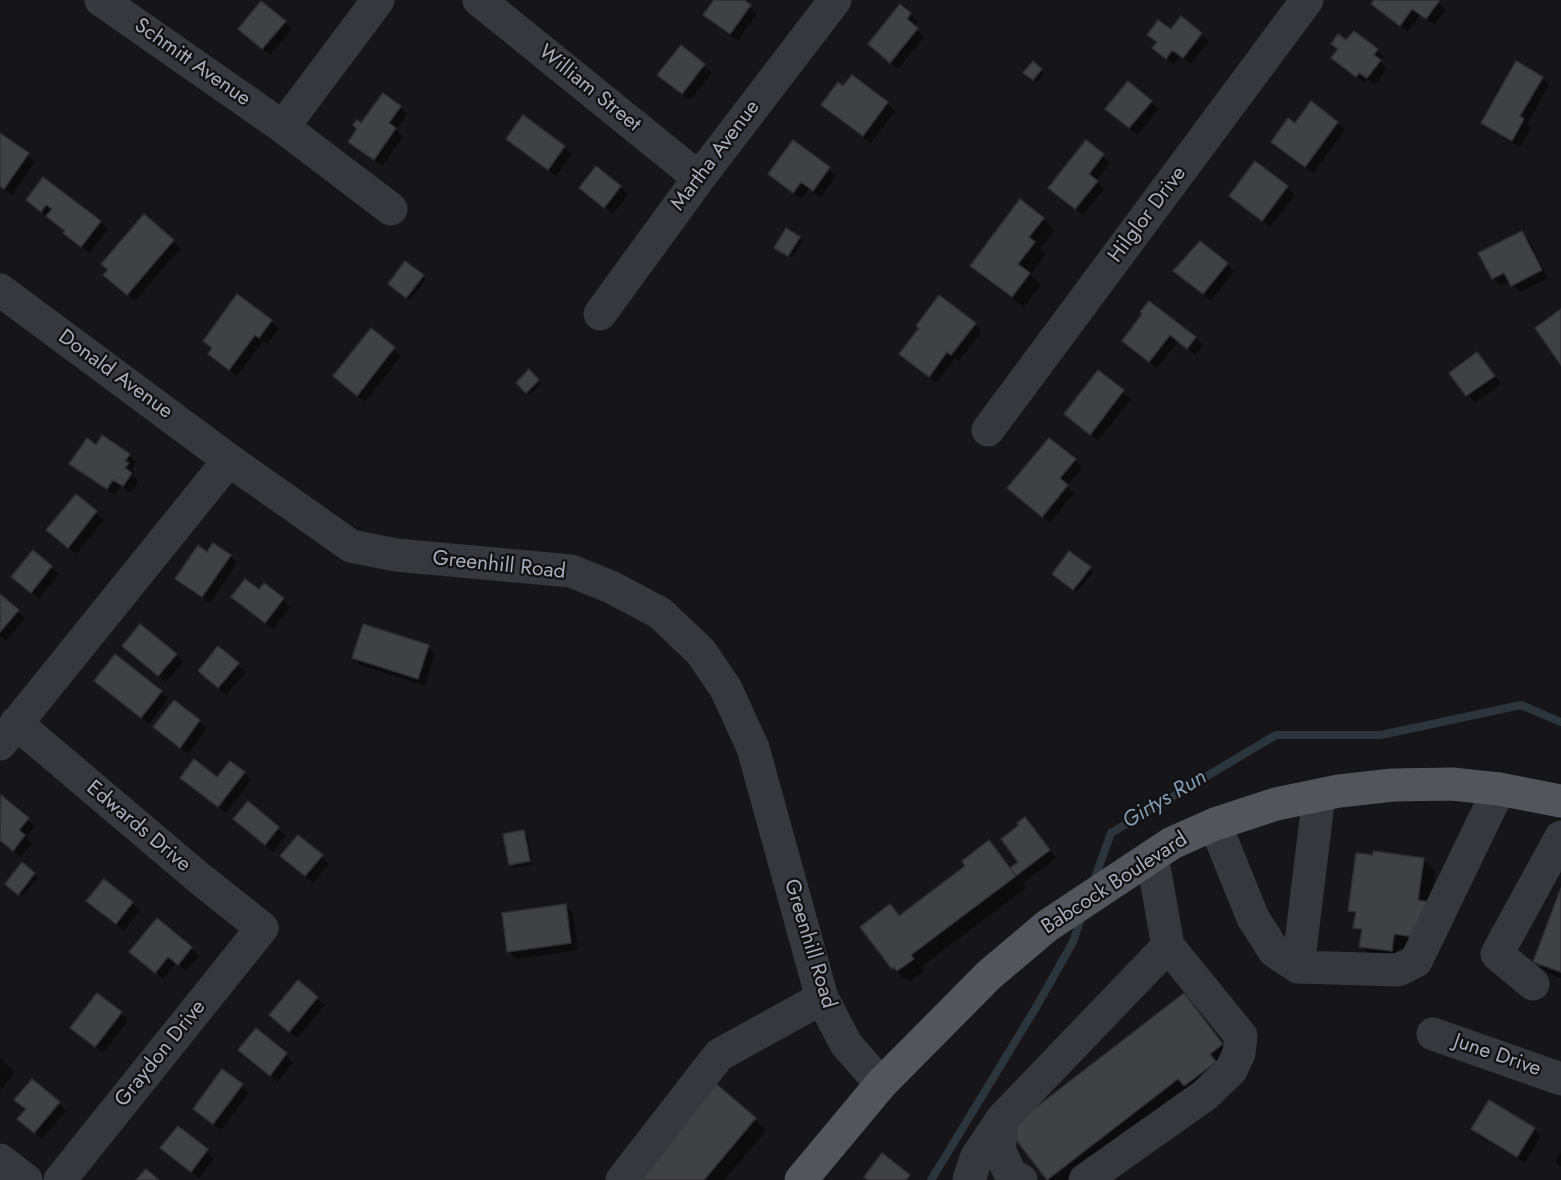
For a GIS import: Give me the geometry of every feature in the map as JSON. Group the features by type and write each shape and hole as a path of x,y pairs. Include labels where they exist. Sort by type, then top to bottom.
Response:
{"main road":[{"name":"Babcock Boulevard","path":"801,1180 881,1084 989,975 1047,926 1172,843 1215,824 1276,804 1339,791 1393,785 1452,784 1499,789 1561,801"}],"street":[{"name":"Schmitt Avenue","path":"100,0 283,126 391,209"},
{"path":"283,126 378,0"},
{"name":"William Street","path":"479,0 699,178"},
{"name":"Martha Avenue","path":"600,314 699,178 835,0"},
{"name":"Hilglor Drive","path":"988,430 1308,0"},
{"name":"Donald Avenue","path":"0,290 230,459"},
{"path":"8,733 230,459"},
{"name":"Greenhill Road","path":"230,459 351,546 396,555 571,571 611,586 660,613 701,652 726,690 753,748 822,998 846,1044 881,1084"},
{"name":"Edwards Drive","path":"8,733 262,928"},
{"path":"1215,824 1253,918 1274,951 1298,967 1398,970 1416,961 1499,789"},
{"path":"1298,967 1319,795"},
{"path":"1533,984 1497,954 1561,837"},
{"path":"1085,1180 1205,1095 1231,1070 1239,1053 1241,1036 1168,946 1141,863"},
{"name":"Graydon Drive","path":"60,1180 262,928"},
{"path":"969,1180 976,1158 1003,1118 1168,946"},
{"path":"622,1180 719,1055 822,998"},
{"name":"June Drive","path":"1433,1034 1561,1079"},
{"path":"1003,1118 999,1150 1011,1175 1021,1180"},
{"path":"0,1160 26,1180"}],"building":[{"path":"714,0 744,0 751,5 730,34 703,15"},
{"path":"1374,0 1439,1 1426,19 1412,9 1400,26 1371,4"},
{"path":"261,1 286,21 262,49 238,29"},
{"path":"900,4 911,13 907,19 918,28 890,63 868,44"},
{"path":"1181,16 1202,33 1183,58 1172,50 1166,59 1152,48 1157,42 1147,35 1158,20 1171,29"},
{"path":"1354,31 1378,49 1374,55 1381,60 1367,78 1359,73 1356,77 1331,58 1338,49 1331,44 1338,34 1346,40"},
{"path":"681,45 705,64 682,94 657,75"},
{"path":"1033,61 1042,69 1033,80 1023,73"},
{"path":"1516,61 1543,77 1520,116 1524,119 1512,141 1481,123"},
{"path":"852,75 888,102 863,136 821,105 838,82 843,86"},
{"path":"1128,81 1152,101 1129,128 1105,109"},
{"path":"383,93 401,106 389,123 396,128 374,160 348,142 357,129 353,125 357,120 361,123"},
{"path":"1311,101 1338,122 1305,167 1271,142 1288,118 1295,123"},
{"path":"523,115 565,146 548,170 506,139"},
{"path":"0,133 29,153 4,189 0,186"},
{"path":"793,140 830,167 813,191 801,182 793,193 768,174"},
{"path":"1086,140 1104,154 1089,174 1098,181 1075,209 1048,188"},
{"path":"1255,161 1288,186 1262,221 1229,196"},
{"path":"596,166 621,186 604,208 579,188"},
{"path":"43,177 101,221 81,247 46,216 52,209 46,205 41,212 26,200"},
{"path":"1020,199 1044,218 1029,237 1035,242 1018,264 1030,273 1012,297 970,266"},
{"path":"144,214 174,240 127,295 103,275 108,270 101,264"},
{"path":"786,228 800,237 788,256 774,248"},
{"path":"1522,231 1542,270 1511,286 1504,273 1492,279 1478,253"},
{"path":"1200,241 1228,263 1203,294 1173,271"},
{"path":"405,261 424,275 406,298 388,284"},
{"path":"237,294 272,320 259,338 255,335 229,370 208,354 212,348 203,341"},
{"path":"939,295 976,323 951,355 947,352 929,377 899,354 919,328 916,326"},
{"path":"1149,301 1196,337 1187,349 1170,335 1149,362 1122,341"},
{"path":"1561,309 1561,365 1535,328"},
{"path":"371,328 395,347 357,396 333,376"},
{"path":"1477,352 1495,376 1466,396 1449,373"},
{"path":"529,369 539,380 526,393 516,383"},
{"path":"1098,370 1124,390 1090,435 1064,414"},
{"path":"102,435 130,454 125,461 129,463 125,468 132,473 123,486 113,480 107,489 69,464 87,438 96,445"},
{"path":"1049,438 1076,459 1060,478 1068,485 1042,517 1007,488"},
{"path":"76,494 97,511 68,548 46,530"},
{"path":"213,543 231,555 202,597 175,579 198,545 207,552"},
{"path":"33,550 52,566 31,593 11,577"},
{"path":"1069,551 1091,567 1073,590 1052,574"},
{"path":"245,579 259,589 264,583 284,598 265,623 231,597"},
{"path":"0,594 19,610 0,632"},
{"path":"140,624 177,654 158,676 122,646"},
{"path":"363,624 429,645 418,679 352,658"},
{"path":"218,646 239,663 218,688 198,671"},
{"path":"115,654 162,691 141,718 94,681"},
{"path":"174,700 200,720 180,748 153,727"},
{"path":"194,759 217,777 230,761 245,772 218,807 180,778"},
{"path":"1,795 29,818 19,830 25,835 13,851 0,840"},
{"path":"248,801 279,827 265,845 233,819"},
{"path":"1025,817 1050,850 1016,876 1010,868 1018,862 1001,839 1019,825 1017,823"},
{"path":"524,830 530,861 509,865 503,834"},
{"path":"298,835 323,855 305,876 280,856"},
{"path":"989,840 1016,876 911,955 914,959 897,971 894,967 892,969 860,927 890,904 899,916 965,866 962,861"},
{"path":"1373,851 1424,858 1418,900 1428,902 1423,938 1394,934 1392,951 1359,947 1362,929 1353,928 1356,912 1348,911 1356,853 1373,855"},
{"path":"22,862 35,873 18,895 5,884"},
{"path":"104,879 133,902 116,924 86,901"},
{"path":"1561,888 1561,972 1533,962"},
{"path":"566,904 571,943 507,952 502,913"},
{"path":"157,918 192,947 178,965 168,957 155,973 129,952"},
{"path":"298,980 318,997 289,1032 269,1015"},
{"path":"97,993 122,1012 95,1047 70,1028"},
{"path":"1184,993 1223,1044 1210,1054 1216,1062 1184,1086 1178,1079 1047,1180 1008,1129"},
{"path":"256,1028 287,1053 270,1076 238,1050"},
{"path":"222,1069 243,1084 213,1124 193,1109"},
{"path":"32,1079 60,1102 34,1133 17,1119 26,1109 14,1100"},
{"path":"714,1082 756,1118 704,1180 638,1180"},
{"path":"1489,1100 1535,1128 1517,1157 1471,1129"},
{"path":"178,1126 208,1149 191,1172 160,1148"},
{"path":"882,1153 910,1175 906,1180 868,1180 864,1177"},
{"path":"146,1169 159,1180 136,1180"}],"waterway":[{"name":"Girtys Run","path":"1093,883 1111,833 1276,735 1381,735 1521,705 1561,722"},
{"name":"Girtys Run","path":"931,1180 1035,1009 1073,942 1082,915"}]}
